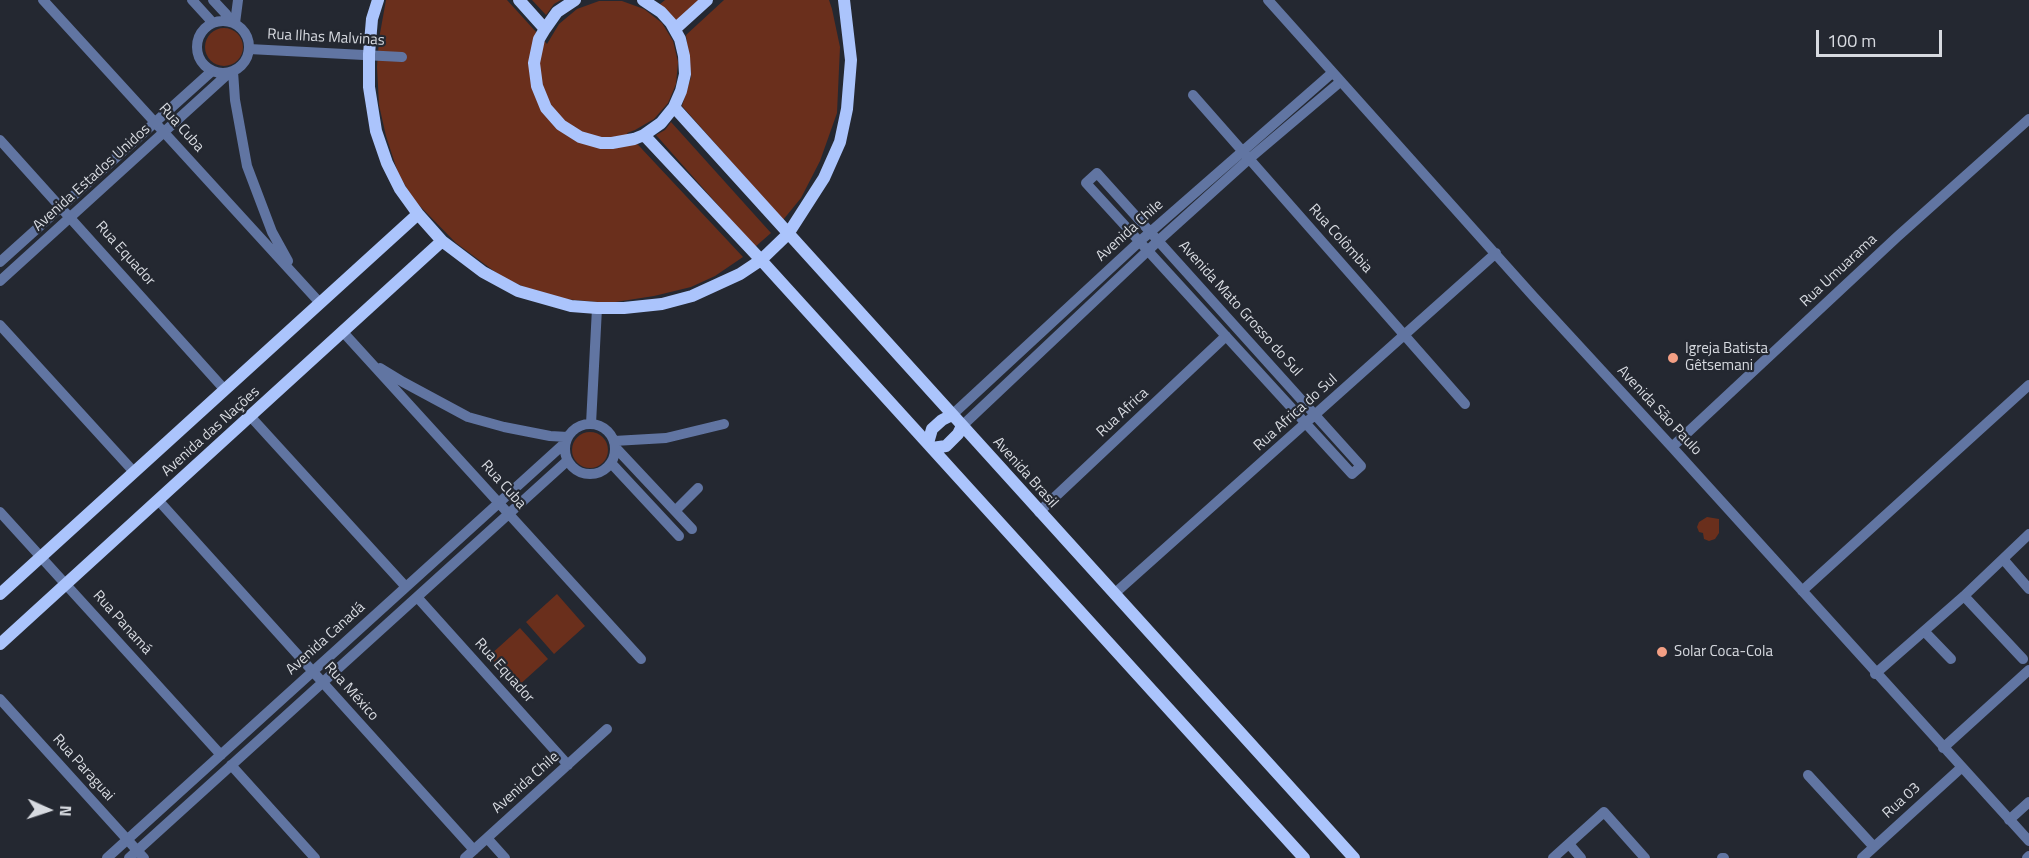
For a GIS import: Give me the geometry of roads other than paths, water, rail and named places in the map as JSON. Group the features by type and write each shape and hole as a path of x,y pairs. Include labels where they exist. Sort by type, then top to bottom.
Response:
{"main road":[{"path":"378,0 372,19 369,87 376,131 387,164 400,189 442,241 483,272 518,291 570,306 597,308 662,304 692,296 740,274 761,260 788,234 824,178 840,141 847,109 851,60 844,0"},
{"path":"519,0 545,29"},
{"path":"574,0 557,12 545,29 536,51 534,75 540,98 553,118 580,137 601,143 623,142 644,135 661,123 674,107 681,91 685,74 684,56 675,29 648,1"},
{"path":"675,29 707,0"},
{"name":"Avenida Brasil","path":"674,107 1354,858"},
{"path":"644,135 761,260 1304,858"},
{"name":"Avenida das Nações","path":"0,594 418,214"},
{"name":"Avenida das Nações","path":"0,644 442,241"},
{"path":"930,446 932,429 952,415"},
{"path":"930,446 946,446 958,434 962,426"}],"street":[{"name":"Rua Cuba","path":"43,0 320,303"},
{"path":"192,0 213,23"},
{"path":"213,0 232,23"},
{"path":"232,23 238,0"},
{"name":"Avenida São Paulo","path":"1268,0 1875,674 2029,841"},
{"path":"225,21 232,23 246,33 249,49 241,67 224,74 212,70 202,62 197,48 201,33 209,25 225,21"},
{"name":"Rua Ilhas Malvinas","path":"249,49 402,57"},
{"name":"Avenida Estados Unidos","path":"0,262 212,70"},
{"name":"Avenida Estados Unidos","path":"0,281 232,72"},
{"path":"232,72 234,100 248,166 272,232 296,277"},
{"name":"Avenida Chile","path":"952,415 1150,232 1336,77"},
{"name":"Rua Colômbia","path":"1193,95 1465,404"},
{"name":"Rua Umuarama","path":"1672,447 2029,119"},
{"name":"Rua Equador","path":"0,140 225,390"},
{"name":"Avenida Chile","path":"962,426 1149,251 1245,155"},
{"name":"Avenida Mato Grosso do Sul","path":"1097,172 1150,232 1361,466 1352,474 1086,183 1097,172"},
{"name":"Rua Africa do Sul","path":"1114,594 1496,253"},
{"path":"591,424 597,308"},
{"path":"0,325 134,472"},
{"name":"Rua Cuba","path":"343,332 642,659"},
{"name":"Rua Africa","path":"1040,512 1226,336"},
{"path":"368,359 403,382 468,417 567,440"},
{"path":"1802,591 2029,385"},
{"path":"250,416 406,587"},
{"path":"614,444 611,463 600,473 592,475 577,472 567,461 564,453 567,440 576,428 591,424 605,429 614,444 692,529"},
{"path":"614,444 666,438 724,424"},
{"name":"Avenida Canadá","path":"107,858 567,440"},
{"name":"Avenida Canadá","path":"137,855 231,765 567,461"},
{"path":"611,463 680,536"},
{"path":"675,511 698,488"},
{"name":"Rua México","path":"158,500 474,850"},
{"name":"Rua Panamá","path":"0,512 221,755"},
{"path":"1875,674 1964,596 2029,534"},
{"path":"2003,559 2029,590"},
{"path":"1964,596 2023,659"},
{"name":"Rua Equador","path":"417,597 568,765"},
{"path":"1924,631 1951,659"},
{"path":"1943,748 2029,671"},
{"name":"Rua Paraguai","path":"0,699 127,840 137,855"},
{"name":"Avenida Chile","path":"465,858 607,729"},
{"path":"231,765 315,858"},
{"name":"Rua 03","path":"1862,858 1962,767"},
{"path":"1808,775 1874,847"},
{"path":"2008,820 2029,802"},
{"path":"1553,858 1604,812 1645,858"},
{"path":"487,838 505,858"},
{"path":"1569,844 1581,858"}],"place":[{"name":"Igreja Batista Gêtsemani","path":"1673,358"},
{"name":"Solar Coca-Cola","path":"1662,652"}]}
